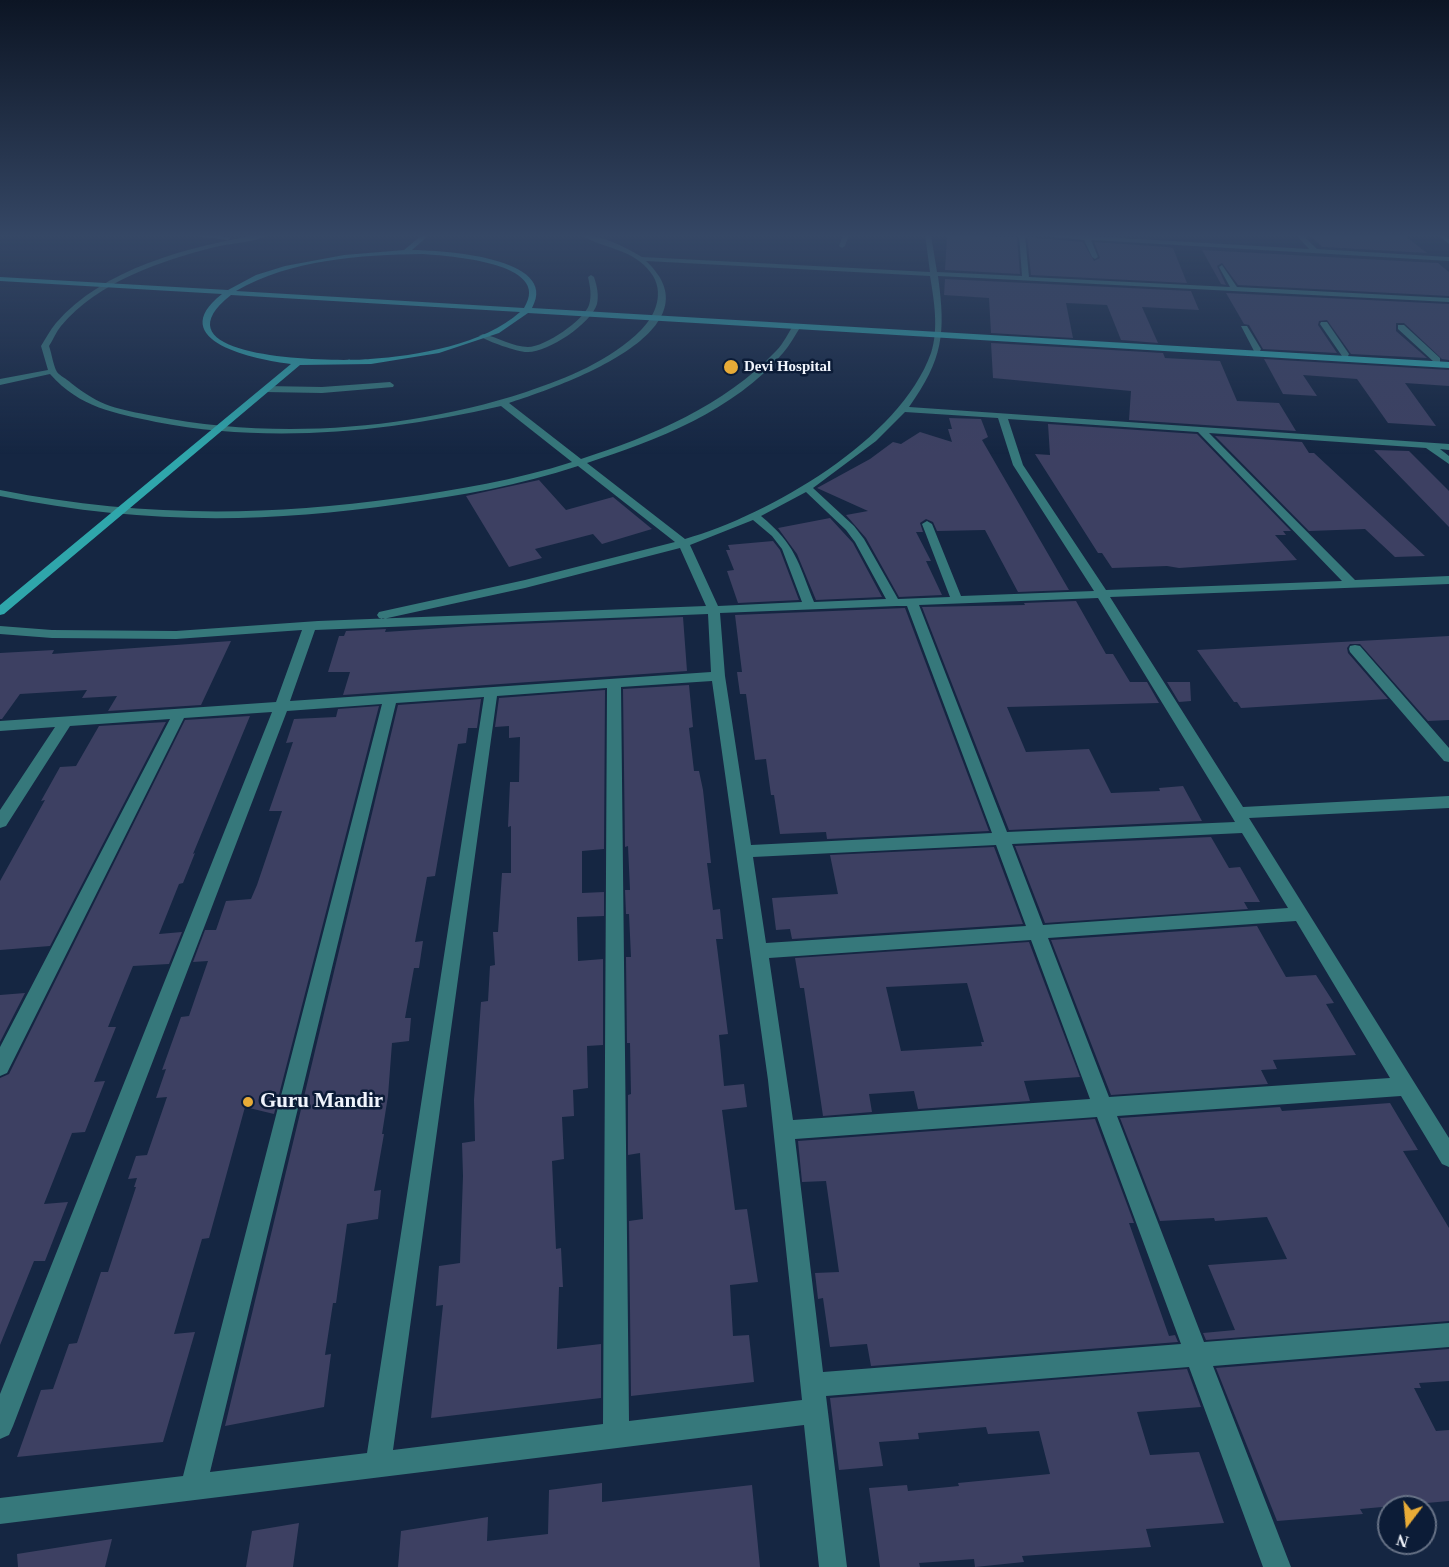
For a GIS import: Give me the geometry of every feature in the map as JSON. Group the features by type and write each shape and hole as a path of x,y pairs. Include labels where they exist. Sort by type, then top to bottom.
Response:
{"main road":[{"path":"210,308 206,320 207,328 216,339 231,348 253,355 299,361 341,363 377,360 447,348 483,336 514,321 528,309"},
{"path":"514,308 1449,363"},
{"path":"658,316 797,326 1345,354 1437,360 1449,363"},
{"path":"0,611 299,361"}],"street":[{"path":"77,308 60,323 45,346 53,371 93,404 148,418 218,429 281,432 344,429 451,415 551,386 604,363 636,342 658,316 660,308"},
{"path":"483,336 521,349 533,349 555,339 589,312 591,308"},
{"path":"309,626 408,611 618,562 708,536 753,515 830,471 875,438 904,409 921,383 935,353 939,333 936,308"},
{"path":"1324,324 1345,354"},
{"path":"0,493 53,504 120,511 244,516 363,507 460,492 579,462 638,443 702,412 745,384 780,352 797,326"},
{"path":"1401,327 1437,360"},
{"path":"1244,328 1257,349"},
{"path":"0,382 53,371"},
{"path":"266,389 310,390 390,386"},
{"path":"502,402 683,543 714,610 718,676 784,1130 833,1567"},
{"path":"904,409 1449,447"},
{"path":"1002,416 1018,465 1102,594 1449,1157"},
{"path":"1200,430 1352,584"},
{"path":"1429,446 1449,461"},
{"path":"805,486 840,518 860,541 903,602 1001,839 1277,1567"},
{"path":"753,515 776,534 787,548 809,606"},
{"path":"927,524 957,600"},
{"path":"0,630 176,635 309,626 1449,580"},
{"path":"0,1426 281,707 309,626"},
{"path":"1354,649 1449,757"},
{"path":"0,726 718,676"},
{"path":"614,683 616,1437"},
{"path":"378,1465 491,692"},
{"path":"193,1487 390,699"},
{"path":"0,1067 179,714"},
{"path":"0,822 65,722"},
{"path":"1430,735 1449,735"},
{"path":"744,851 1001,839 1449,802"},
{"path":"759,951 1301,914"},
{"path":"784,1130 1406,1086"},
{"path":"813,1385 1449,1335"},
{"path":"0,1511 816,1412"}],"building":[{"path":"990,308 1067,308 1073,338 991,333"},
{"path":"1108,308 1143,308 1158,343 1121,340"},
{"path":"1163,308 1198,308 1199,310"},
{"path":"1235,308 1449,308 1449,360 1442,359 1404,323 1396,323 1396,331 1427,358 1351,354 1327,320 1319,321 1318,325 1337,353 1263,349 1249,325 1244,324"},
{"path":"991,343 1163,353 1165,358 1220,361 1237,401 1279,403 1296,431 1129,420 1131,391 993,378"},
{"path":"1264,359 1449,370 1449,386 1405,383 1436,426 1388,423 1357,379 1303,375 1317,396 1283,394"},
{"path":"949,418 981,419 988,437 982,440 1069,590 1018,592 985,530 937,531 933,522 926,519 920,523 923,532 916,532 931,561 926,561 942,595 899,597 866,538 846,515 868,511 817,488 870,459 893,442 901,444 920,432 952,442 948,429 952,429"},
{"path":"1048,424 1197,434 1291,531 1283,531 1286,535 1275,535 1297,560 1179,568 1167,566 1112,568 1102,553 1098,553 1035,454 1050,455"},
{"path":"1215,436 1302,442 1309,453 1314,453 1425,556 1395,557 1365,529 1309,531"},
{"path":"1374,450 1409,451 1449,491 1449,527"},
{"path":"539,480 566,510 613,497 652,529 602,544 593,534 535,549 542,558 509,567 466,496"},
{"path":"830,518 853,543 882,597 816,600 797,554 778,528"},
{"path":"773,541 780,550 799,600 738,603 727,571 734,570 726,550 730,550 728,545"},
{"path":"1076,601 1106,654 1113,654 1130,682 1147,682 1159,703 1007,707 1026,752 1089,749 1111,793 1160,791 1159,788 1183,786 1202,821 1009,830 922,607 1025,605 1024,603"},
{"path":"905,608 989,831 827,839 826,832 780,834 766,759 755,760 746,694 740,694 737,672 742,672 735,615"},
{"path":"683,617 687,671 343,695 350,672 328,672 339,636 344,636 346,631 386,629 385,632"},
{"path":"1449,636 1449,720 1428,721 1360,644 1350,644 1347,648 1348,653 1388,699 1241,708 1237,702 1234,702 1197,650"},
{"path":"231,641 201,705 108,711 117,696 82,698 87,690 20,694 0,719 0,653 54,650 52,654"},
{"path":"1167,682 1190,682 1191,701 1179,702"},
{"path":"689,685 693,727 689,728 694,771 699,771 703,790 711,863 707,863 713,910 720,909 723,939 716,939 728,1034 719,1035 724,1086 744,1084 747,1107 722,1110 735,1210 747,1209 758,1282 730,1285 733,1336 749,1335 754,1382 631,1396 629,1221 643,1219 640,1153 628,1155 628,1095 631,1094 630,1043 627,1043 626,957 631,957 629,914 626,914 625,890 630,890 628,846 625,847 623,689"},
{"path":"605,690 604,849 582,851 582,893 604,892 604,916 577,917 578,961 603,959 603,1045 587,1046 588,1088 573,1090 574,1116 562,1117 564,1159 552,1161 556,1249 561,1248 563,1287 559,1287 557,1349 601,1344 601,1398 431,1418 443,1305 436,1306 439,1266 460,1263 462,1143 475,1141 474,1100 481,1002 488,1001 490,966 495,965 493,932 498,932 502,873 511,873 511,826 508,827 510,782 519,782 520,737 509,738 509,726 495,727 499,698"},
{"path":"481,699 477,728 468,728 466,743 458,744 435,876 427,877 415,942 423,941 419,968 414,968 405,1018 411,1018 409,1041 392,1043 388,1096 382,1134 384,1134 374,1191 381,1190 378,1219 347,1224 336,1303 333,1303 325,1355 331,1354 324,1407 225,1426 398,705"},
{"path":"379,706 274,1114 245,1107 209,1238 202,1239 174,1334 195,1332 163,1442 17,1457 41,1390 53,1389 69,1344 77,1343 101,1272 108,1272 136,1187 134,1187 137,1178 128,1179 136,1156 147,1155 167,1097 156,1098 166,1069 162,1070 181,1017 189,1016 208,961 193,962 205,930 216,930 226,901 251,899 257,885 282,811 269,811 293,742 286,743 294,719 336,717 338,709"},
{"path":"250,716 183,883 179,884 159,934 182,932 169,964 133,966 108,1027 116,1027 94,1082 105,1081 85,1132 72,1133 44,1204 68,1202 45,1261 34,1261 0,1345 0,1078 9,1074 185,720"},
{"path":"166,722 50,946 0,950 0,881 45,800 41,801 60,767 76,766 99,726"},
{"path":"1211,837 1229,868 1240,867 1260,902 1244,902 1248,909 1045,923 1015,846"},
{"path":"994,847 1023,924 792,939 790,929 776,930 772,898 838,894 830,855"},
{"path":"1257,926 1286,977 1316,975 1334,1003 1326,1004 1356,1055 1273,1060 1277,1069 1261,1070 1268,1084 1111,1095 1051,940"},
{"path":"1029,942 1080,1077 1024,1081 1030,1101 918,1109 914,1091 869,1094 872,1112 823,1116 804,988 800,988 795,958","holes":["967,983 984,1042 981,1042 982,1046 901,1051 886,987"]},
{"path":"25,993 0,1042 0,995"},
{"path":"1390,1103 1418,1150 1403,1151 1449,1228 1449,1321 1206,1340 1203,1333 1235,1330 1208,1265 1287,1259 1267,1217 1215,1221 1214,1218 1160,1221 1120,1118 1280,1107 1282,1111"},
{"path":"1095,1119 1134,1223 1129,1223 1169,1336 1175,1335 1178,1342 871,1366 867,1344 830,1347 823,1298 818,1299 815,1273 839,1272 826,1181 802,1182 798,1141"},
{"path":"1449,1349 1449,1381 1419,1383 1421,1388 1414,1388 1436,1431 1449,1430 1449,1501 1437,1502 1437,1495 1377,1495 1377,1507 1360,1509 1363,1514 1277,1521 1216,1368"},
{"path":"1187,1369 1201,1407 1137,1412 1150,1455 1199,1452 1224,1523 1146,1529 1151,1547 1022,1556 1024,1562 975,1567 974,1559 919,1563 920,1567 880,1567 869,1488 907,1485 908,1491 959,1486 958,1483 1050,1474 1039,1431 988,1434 986,1427 918,1433 919,1439 879,1442 883,1466 839,1470 830,1398"},
{"path":"602,1483 602,1502 752,1485 760,1567 398,1567 401,1531 488,1517 487,1541 548,1534 549,1490"},
{"path":"299,1523 293,1567 246,1567 252,1531"},
{"path":"112,1539 105,1567 18,1567 17,1554"}],"place":[{"name":"Devi Hospital","path":"731,367"},
{"name":"Guru Mandir","path":"248,1102"}]}
